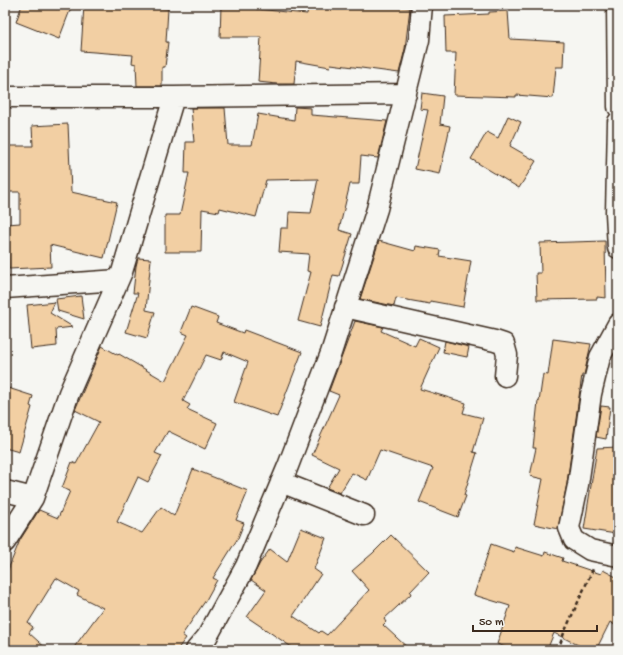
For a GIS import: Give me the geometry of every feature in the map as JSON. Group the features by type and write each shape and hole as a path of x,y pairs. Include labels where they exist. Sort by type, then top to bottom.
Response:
{"street":[{"path":"196,650 207,637 246,566 281,482 331,353 377,209 419,40 422,5"},
{"path":"617,5 618,107"},
{"path":"5,97 174,97 406,94"},
{"path":"5,542 33,498 69,393 118,280 174,97"},
{"path":"618,122 616,213 618,248"},
{"path":"5,288 118,280"},
{"path":"345,307 504,344 507,355 505,376"},
{"path":"610,554 590,550 574,540 569,528 578,485 591,394 600,357 615,335"},
{"path":"281,482 364,515"},
{"path":"5,491 33,498"}],"path":[{"path":"558,650 564,633 610,554"}],"building":[{"path":"22,5 47,5 57,9 58,5 72,5 59,39 16,22"},
{"path":"84,5 128,5 168,9 166,42 168,42 165,67 162,67 162,86 137,86 136,64 132,63 133,55 81,51"},
{"path":"221,5 256,5 256,9 307,14 308,5 386,5 410,8 405,49 399,73 331,64 330,67 296,61 294,84 258,82 261,37 220,37"},
{"path":"508,11 510,39 564,42 563,67 556,67 553,98 516,95 516,97 454,95 456,53 446,53 445,16 489,14 489,12"},
{"path":"422,93 443,96 440,124 450,126 440,174 415,169 428,110 420,109"},
{"path":"295,107 311,108 311,115 387,121 378,158 361,156 359,184 350,184 339,230 352,234 339,276 333,275 320,327 298,321 311,272 307,271 309,254 279,252 281,228 288,228 289,212 311,213 318,179 266,180 256,217 220,208 219,212 202,209 201,252 165,252 165,215 180,215 189,173 185,173 186,142 194,142 191,108 225,108 228,145 252,145 258,114 294,120"},
{"path":"508,116 521,122 510,146 536,161 519,188 471,159 487,132 498,138"},
{"path":"68,124 71,192 117,202 104,258 50,245 51,267 9,269 7,224 20,223 20,192 5,192 5,146 33,146 32,126"},
{"path":"379,241 415,251 416,246 440,250 439,256 471,261 463,307 430,301 430,304 396,298 394,306 360,299"},
{"path":"605,241 606,298 597,297 597,299 537,300 536,273 541,273 540,243"},
{"path":"138,258 151,259 146,310 155,312 147,338 126,332 138,293 133,293"},
{"path":"81,296 84,319 58,311 56,299"},
{"path":"55,302 50,313 73,327 56,329 57,346 31,349 27,305"},
{"path":"191,307 218,317 216,323 243,333 244,330 302,352 277,417 234,402 248,362 224,352 221,360 206,355 183,401 190,405 187,409 217,423 205,449 168,431 155,453 162,456 148,482 138,477 117,522 142,533 161,507 174,516 193,469 248,491 236,520 244,523 238,538 213,578 217,580 206,600 182,635 186,638 177,650 72,650 103,608 77,595 79,591 56,578 28,623 33,627 29,633 48,650 5,650 5,614 11,606 5,602 5,577 20,540 39,510 58,518 70,491 62,488 72,462 76,464 99,422 75,410 102,346 118,355 119,354 165,381 188,335 181,332"},
{"path":"355,321 383,327 381,331 415,346 419,338 439,347 420,389 466,403 463,413 483,418 473,452 477,453 464,495 466,496 458,517 419,502 433,468 380,450 367,480 352,473 340,493 327,488 339,468 312,455 339,395 329,391"},
{"path":"553,339 591,344 584,375 582,375 567,483 558,529 534,524 543,479 530,476 536,448 533,448 538,401 539,402 543,374 548,375"},
{"path":"445,341 469,347 467,357 443,352"},
{"path":"5,387 33,396 30,406 32,407 19,452 5,448"},
{"path":"601,406 610,407 606,439 596,437"},
{"path":"618,447 618,525 616,534 584,529 597,448"},
{"path":"301,528 326,538 314,569 321,574 293,616 319,633 321,631 327,635 369,590 352,571 391,535 429,572 410,592 411,594 384,619 386,622 383,625 410,650 296,650 247,617 266,590 251,580 260,563 270,549 287,562"},
{"path":"491,544 514,552 515,547 544,556 545,552 563,558 562,561 601,574 603,570 618,578 618,627 610,622 596,650 588,650 554,633 547,650 513,650 497,644 510,606 474,595"}]}
